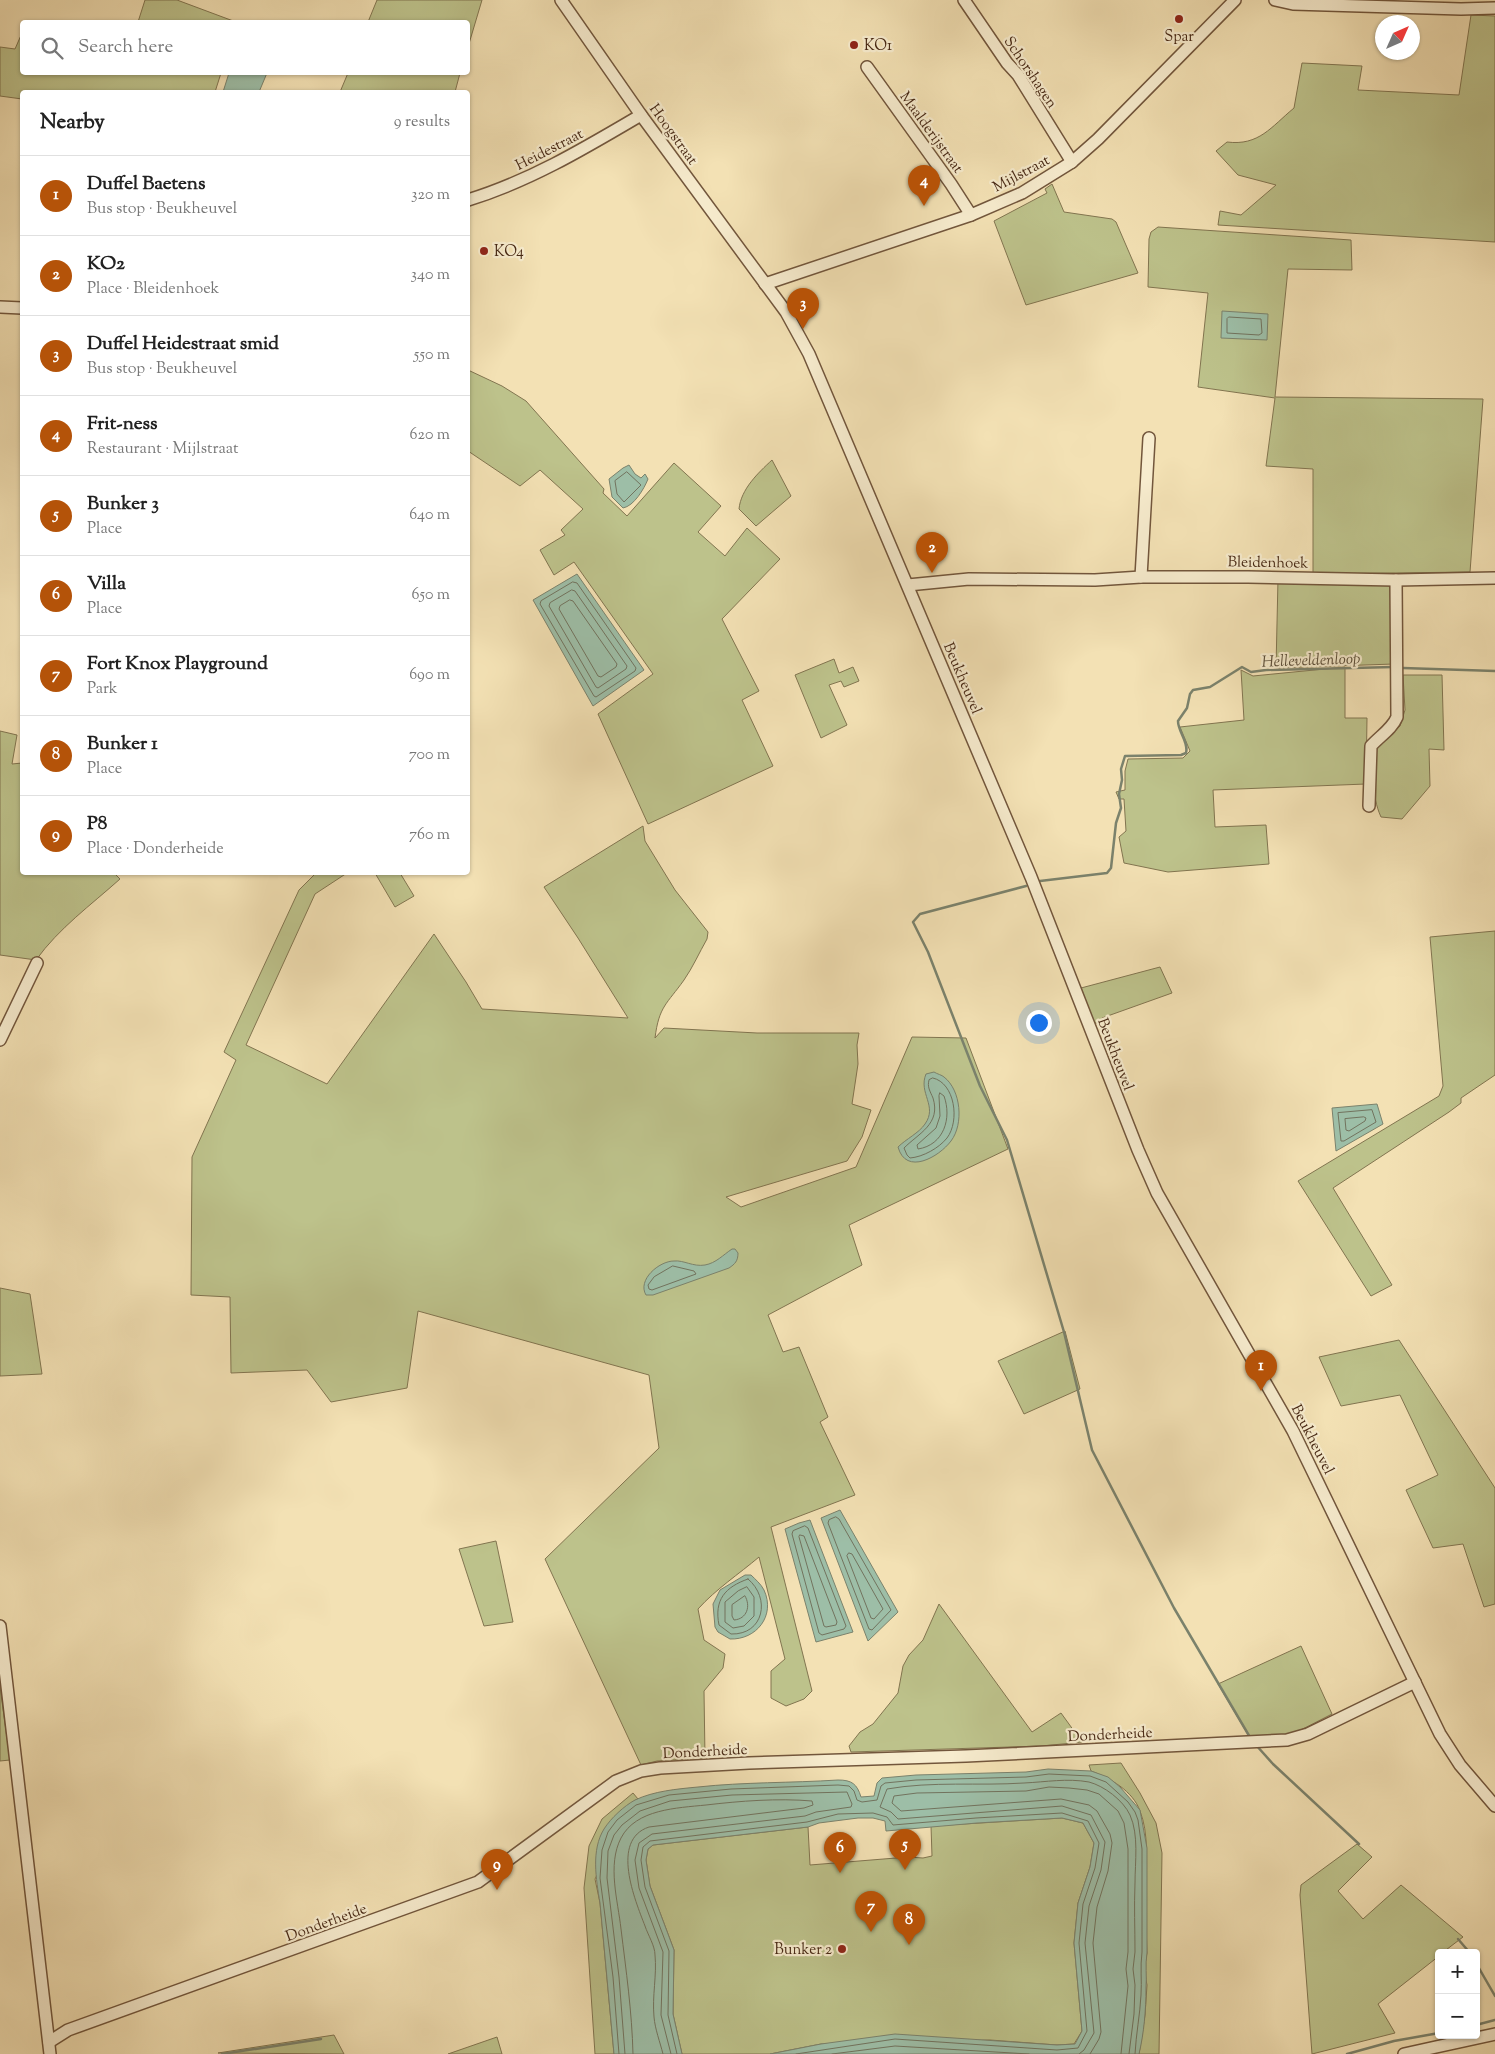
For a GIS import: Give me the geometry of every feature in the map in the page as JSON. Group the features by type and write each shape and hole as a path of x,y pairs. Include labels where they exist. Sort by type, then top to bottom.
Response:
{"street":[{"name":"Hoogstraat","path":"561,0 641,115 765,284"},
{"name":"Schorshagen","path":"964,0 1007,63 1018,75 1072,162"},
{"name":"Mijlstraat","path":"765,284 971,214 1022,193 1072,162 1098,139 1234,0"},
{"path":"1275,0 1293,4 1461,9 1495,8"},
{"name":"Maalderijstraat","path":"867,67 971,214"},
{"name":"Heidestraat","path":"470,199 499,191 554,166 641,115"},
{"name":"Beukheuvel","path":"765,284 786,312 809,354 1031,877 1138,1150 1157,1193 1293,1431 1440,1734 1460,1765 1495,1806"},
{"path":"0,307 20,308"},
{"path":"1141,577 1148,438"},
{"name":"Bleidenhoek","path":"908,585 969,579 1095,580 1141,577 1248,577 1396,580 1495,578"},
{"path":"1369,806 1371,746 1382,733 1393,726 1397,716 1396,580"},
{"path":"0,1040 37,963"},
{"path":"0,1626 50,2054"},
{"name":"Donderheide","path":"49,2042 68,2030 478,1882 616,1781 641,1771 749,1763 966,1756 1286,1740 1308,1734 1415,1682"},
{"path":"1404,2054 1495,2034"}],"shaded area":[{"path":"145,0 177,0 231,20 139,20"},
{"path":"377,0 482,0 470,40 470,20 369,20"},
{"path":"1471,15 1495,16 1495,242 1218,225 1220,211 1241,215 1276,185 1238,175 1216,151 1227,142 1248,141 1264,134 1294,108 1302,63 1362,66 1358,90 1459,95"},
{"path":"20,38 20,75 220,75 216,90 20,90 20,99 0,96 0,47 15,49"},
{"path":"347,75 459,75 456,90 341,90"},
{"path":"1052,184 1064,212 1112,219 1116,222 1138,273 1026,305 994,221 1047,193 1045,189"},
{"path":"1158,227 1351,240 1352,270 1288,269 1275,397 1483,399 1470,572 1313,574 1313,469 1266,466 1275,398 1198,387 1208,293 1148,287 1149,239 1151,232"},
{"path":"470,371 502,386 526,401 604,489 603,493 627,516 674,463 721,506 698,532 725,556 747,528 780,559 722,619 759,691 742,700 773,766 648,824 598,714 653,674 574,562 554,575 540,550 565,535 561,530 583,509 540,470 520,486 470,452"},
{"path":"772,460 791,496 756,526 739,509 740,502 751,482"},
{"path":"1278,579 1388,583 1393,589 1394,664 1276,668"},
{"path":"834,659 839,673 853,667 859,681 844,687 841,681 829,685 847,725 821,738 795,675"},
{"path":"1345,667 1345,718 1367,718 1366,784 1213,790 1215,827 1266,825 1269,864 1168,872 1124,863 1119,837 1126,831 1124,799 1119,799 1116,792 1125,790 1125,771 1128,759 1183,758 1190,751 1180,727 1244,720 1241,670 1253,676"},
{"path":"1403,675 1442,675 1444,750 1429,749 1430,786 1402,819 1381,817 1374,792 1374,774 1376,747 1400,726 1405,710"},
{"path":"0,731 17,735 12,764 20,763 20,875 116,875 120,879 65,927 36,960 0,955"},
{"path":"643,826 645,841 675,890 708,932 707,939 690,970 661,1012 655,1038 664,1028 757,1033 859,1033 857,1045 858,1064 852,1104 871,1110 862,1137 847,1161 726,1197 741,1207 856,1167 912,1037 966,1038 1008,1149 849,1225 862,1265 768,1315 783,1352 799,1347 828,1417 820,1422 855,1495 771,1527 812,1691 804,1699 786,1706 771,1698 771,1671 785,1659 759,1557 720,1588 698,1609 704,1640 725,1654 723,1668 704,1691 705,1758 657,1761 641,1765 545,1559 659,1448 649,1375 418,1311 407,1388 331,1402 307,1370 231,1373 230,1297 191,1295 192,1157 236,1060 224,1052 299,890 314,875 344,875 315,894 246,1045 327,1084 434,934 482,1009 628,1018 544,887"},
{"path":"376,875 401,875 414,896 395,907"},
{"path":"1495,931 1495,1075 1461,1098 1461,1103 1449,1112 1333,1188 1392,1285 1371,1296 1298,1181 1439,1096 1443,1086 1430,937"},
{"path":"1160,967 1172,993 1102,1018 1104,1023 1094,1023 1081,988"},
{"path":"0,1288 30,1294 42,1374 0,1376"},
{"path":"1065,1331 1080,1389 1024,1414 998,1361"},
{"path":"1399,1340 1495,1488 1495,1604 1484,1607 1463,1544 1433,1548 1406,1490 1438,1475 1400,1395 1341,1406 1319,1357"},
{"path":"496,1541 513,1622 484,1626 459,1549"},
{"path":"939,1604 1032,1732 1061,1713 1082,1742 1042,1746 851,1752 849,1746 860,1732 873,1724 898,1693 903,1666 909,1655 923,1640"},
{"path":"1301,1646 1332,1714 1291,1735 1250,1738 1218,1684"},
{"path":"0,1687 10,1760 0,1761"},
{"path":"1121,1763 1156,1823 1162,1853 1159,2054 1139,2054 1147,1985 1144,1969 1147,1953 1146,1847 1143,1820 1132,1797 1113,1781 1091,1771 1089,1765"},
{"path":"633,1793 638,1799 634,1801 595,1879 600,1903 614,2054 595,2054 584,1888 589,1846 602,1819"},
{"path":"1062,1818 1083,1823 1094,1843 1090,1867 1078,1903 1074,1943 1082,2031 1074,2044 1057,2045 990,2040 821,2044 770,2054 682,2054 673,2014 674,1950 650,1886 646,1860 648,1849 653,1845 808,1827 810,1865 908,1857 923,1858 932,1856 931,1826"},
{"path":"1357,1844 1372,1857 1338,1891 1363,1919 1401,1885 1463,1937 1447,1949 1435,1949 1435,1959 1378,2004 1395,2033 1312,2054 1300,1895 1301,1885"},
{"path":"334,2035 344,2054 218,2053"},
{"path":"497,2037 502,2054 448,2054"}],"water":[{"path":"228,75 266,75 260,90 224,90"},
{"path":"1222,311 1268,314 1267,340 1221,338"},
{"path":"629,465 635,474 641,478 645,474 648,479 635,501 623,508 612,497 609,479"},
{"path":"577,574 644,670 593,706 533,600"},
{"path":"934,1072 944,1077 954,1090 959,1108 958,1126 951,1141 939,1153 923,1161 908,1161 902,1156 898,1147 925,1124 930,1111 924,1081 926,1074"},
{"path":"1377,1104 1383,1124 1336,1151 1332,1108"},
{"path":"732,1249 735,1249 738,1256 736,1262 729,1268 653,1295 646,1295 644,1283 651,1272 662,1264 678,1261 705,1265 716,1261"},
{"path":"840,1510 898,1612 868,1641 821,1518"},
{"path":"810,1520 853,1632 816,1642 785,1529"},
{"path":"745,1575 751,1575 763,1588 767,1600 767,1609 761,1625 755,1631 739,1638 730,1639 718,1632 715,1627 713,1604 720,1590"},
{"path":"1048,1769 1091,1771 1108,1777 1120,1787 1140,1810 1147,1848 1147,1953 1145,2013 1139,2054 770,2054 821,2044 895,2034 1057,2045 1075,2044 1082,2031 1074,1943 1078,1903 1090,1867 1094,1843 1083,1823 1062,1818 886,1831 885,1821 873,1818 858,1818 819,1823 808,1827 653,1845 648,1849 646,1860 650,1886 674,1950 673,2014 682,2054 614,2054 596,1875 596,1855 597,1846 604,1829 622,1809 635,1800 650,1794 682,1789 733,1784 838,1780 853,1784 858,1789 861,1797 874,1796 877,1783 882,1778 916,1775 1026,1772"}],"waterway":[{"name":"Helleveldenloop","path":"1040,881 1107,873 1111,868 1116,823 1121,808 1119,794 1122,780 1121,769 1125,756 1181,755 1186,753 1187,749 1178,721 1187,708 1190,694 1193,690 1210,687 1242,667 1251,672 1393,667"},
{"name":"Helleveldenloop","path":"1403,668 1495,671"},
{"path":"1026,886 920,914 913,922 928,952 980,1086 1007,1140 1064,1332 1092,1450 1174,1608 1251,1739"},
{"path":"1256,1745 1273,1764 1359,1844"},
{"path":"1458,1939 1467,1949"},
{"path":"1480,1970 1495,1996"},
{"path":"1480,2024 1495,2020"},
{"path":"1347,2054 1394,2041 1435,2034"},
{"path":"222,2054 321,2039"}],"place":[{"name":"Spar","path":"1179,19"},
{"name":"KO1","path":"854,45"},
{"name":"Frit-ness","path":"924,206"},
{"name":"KO4","path":"484,251"},
{"name":"Duffel Heidestraat smid","path":"803,329"},
{"name":"KO2","path":"932,573"},
{"name":"Duffel Baetens","path":"1261,1391"},
{"name":"Bunker 3","path":"905,1870"},
{"name":"Villa","path":"840,1873"},
{"name":"P8","path":"497,1890"},
{"name":"Fort Knox Playground","path":"871,1932"},
{"name":"Bunker 1","path":"909,1945"},
{"name":"Bunker 2","path":"842,1949"}]}
